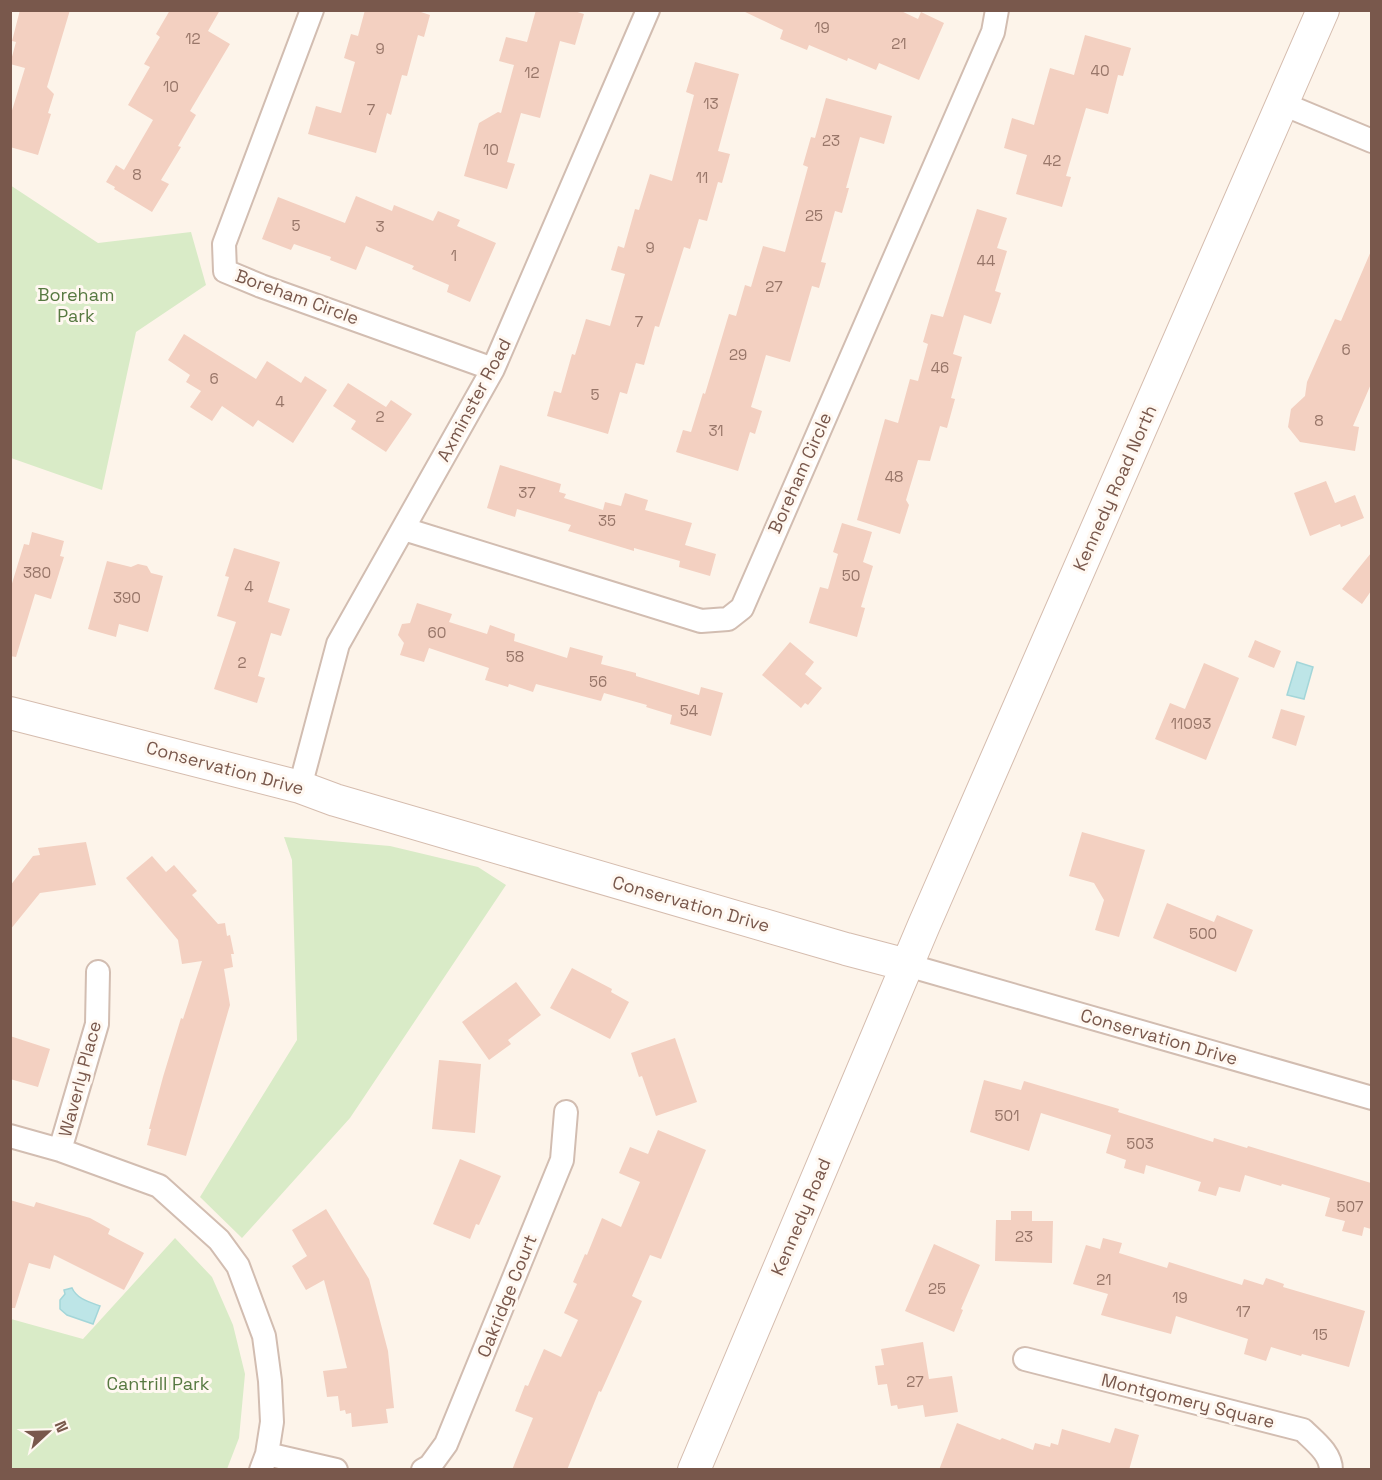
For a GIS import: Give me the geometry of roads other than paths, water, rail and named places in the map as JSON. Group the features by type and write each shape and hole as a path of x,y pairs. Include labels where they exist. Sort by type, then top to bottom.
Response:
{"main road":[{"name":"Kennedy Road North","path":"907,965 1323,10"},
{"name":"Conservation Drive","path":"10,713 300,787 335,800 907,965"},
{"name":"Kennedy Road","path":"694,1470 907,965"}],"street":[{"name":"Boreham Circle","path":"312,10 224,244 225,271 493,369"},
{"name":"Axminster Road","path":"300,787 338,644 493,369 648,10"},
{"name":"Boreham Circle","path":"404,529 701,621 728,619 742,608 993,32 997,10"},
{"path":"1283,104 1371,141"},
{"name":"Conservation Drive","path":"907,965 1371,1098"},
{"name":"Waverly Place","path":"60,1150 97,1024 98,972"},
{"name":"Oakridge Court","path":"423,1470 430,1466 446,1444 562,1160 566,1112"},
{"path":"10,1136 60,1150 159,1186 219,1240 237,1266 264,1336 270,1381 272,1422 264,1462 336,1470"},
{"name":"Montgomery Square","path":"1025,1359 1303,1430 1321,1447 1331,1463 1331,1470"}],"water":[{"path":"1297,662 1313,667 1304,699 1287,695"},
{"path":"72,1288 80,1297 100,1306 93,1324 67,1315 60,1309 60,1300 65,1294 64,1290"}],"park label":[{"name":"Boreham Park","path":"76,305"},
{"name":"Cantrill Park","path":"158,1384"}]}
